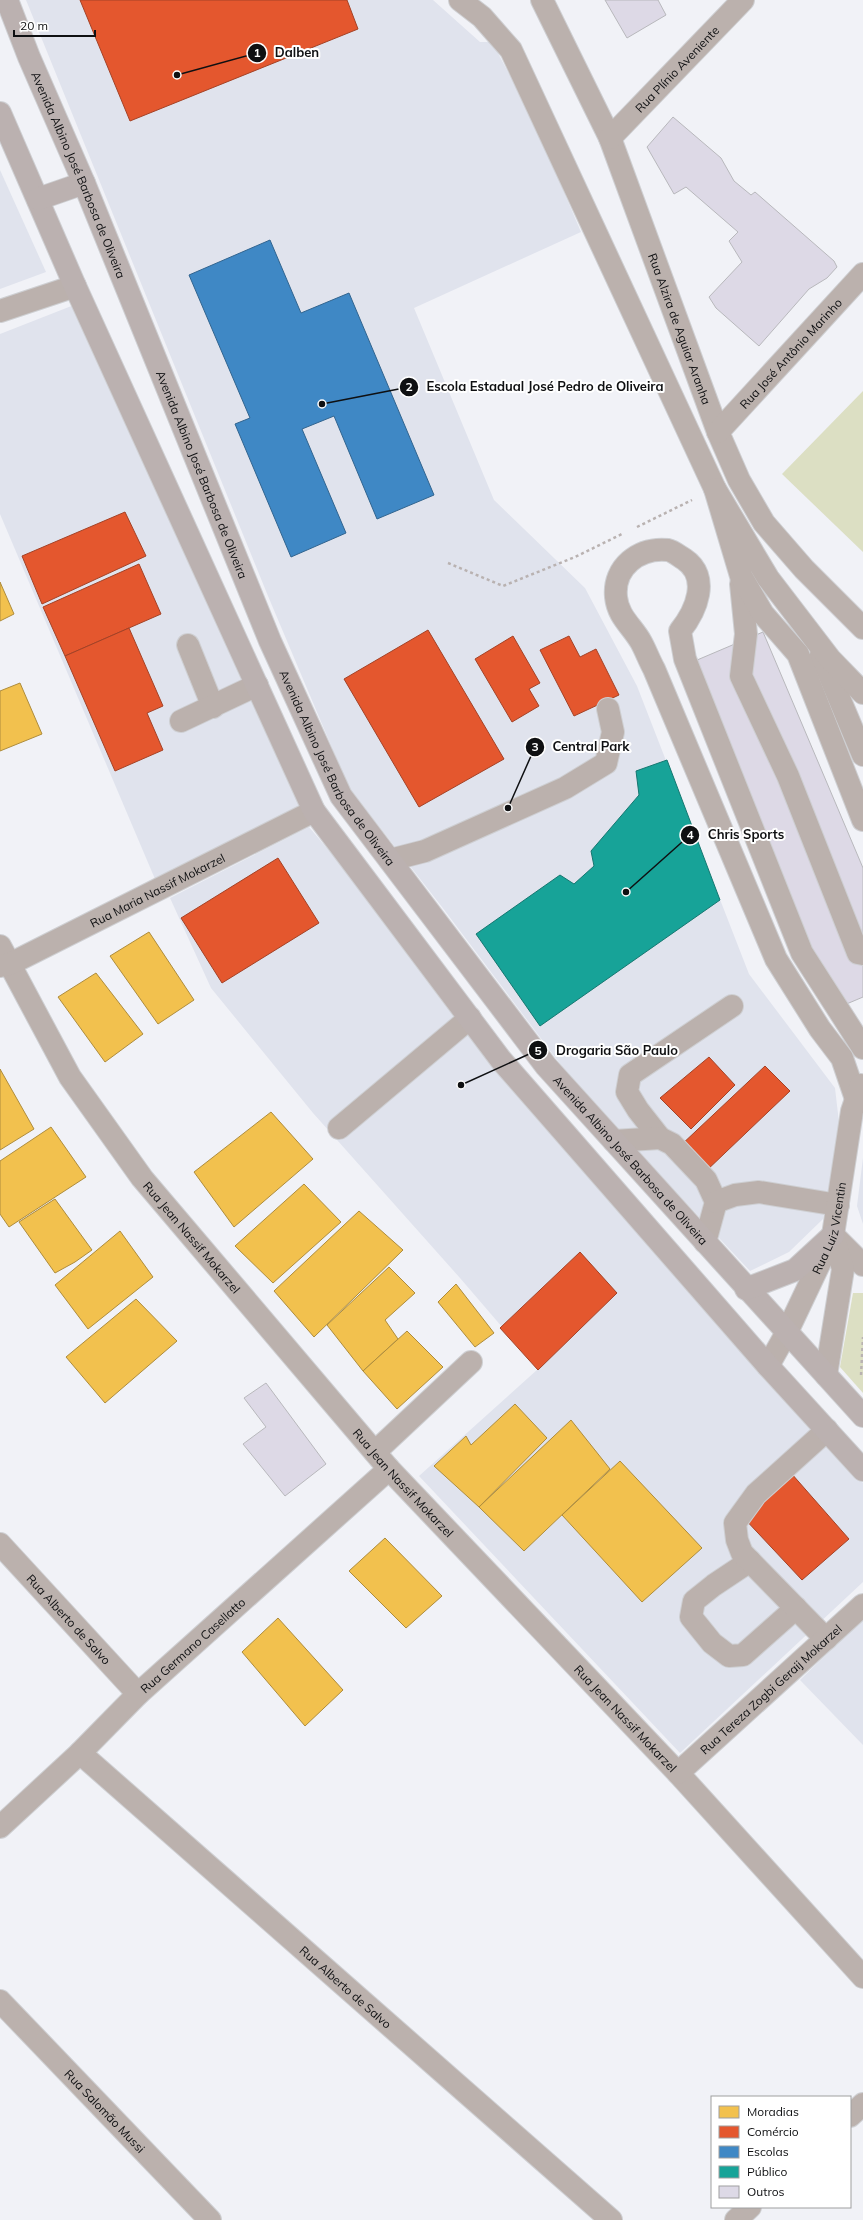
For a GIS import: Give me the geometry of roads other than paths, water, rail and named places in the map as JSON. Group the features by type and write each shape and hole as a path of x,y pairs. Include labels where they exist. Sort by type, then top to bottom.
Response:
{"main road":[{"name":"Avenida Albino José Barbosa de Oliveira","path":"7,0 29,57 84,183 270,641 341,796 546,1066 746,1289 788,1332 863,1416"},
{"path":"0,113 75,286 314,811 501,1060 768,1366 863,1470"},
{"path":"38,199 84,183"},
{"path":"746,1289 795,1270 833,1235"}],"street":[{"path":"460,0 485,9 511,50 715,489 768,578 830,659 863,692"},
{"name":"Rua Alzira de Aguiar Aranha","path":"542,0 610,138 718,432 739,480 764,523 804,569 863,628"},
{"name":"Rua Plínio Aveniente","path":"610,138 743,0"},
{"name":"Rua José Antônio Marinho","path":"718,432 863,274"},
{"path":"0,312 75,286"},
{"path":"715,489 741,576 746,634 741,676 788,776 858,953 863,954"},
{"path":"860,1090 842,1058 820,1029 776,959 654,670 640,641 622,618 616,598 617,579 629,560 648,550 670,550 688,562 698,576 699,596 692,615 680,631 685,659 802,953 863,1048"},
{"path":"741,576 763,614 798,654 863,820"},
{"path":"813,636 847,721 863,755"},
{"path":"188,645 213,707"},
{"path":"181,721 257,685"},
{"path":"390,860 425,851 565,788 606,762 613,732 608,709"},
{"name":"Rua Maria Nassif Mokarzel","path":"3,959 314,811"},
{"name":"Rua Jean Nassif Mokarzel","path":"3,959 70,1077 142,1178 389,1468 678,1773 863,1977"},
{"path":"705,1242 716,1202 706,1180 672,1144 660,1138 638,1110 627,1092 630,1076 732,1006"},
{"path":"339,1128 470,1018"},
{"name":"Rua Luiz Vicentin","path":"768,1366 788,1332 833,1235 852,1111 860,1090"},
{"path":"614,1141 660,1138"},
{"path":"716,1202 735,1195 759,1192 838,1205"},
{"path":"833,1235 863,1265"},
{"path":"826,1375 843,1269 833,1235"},
{"path":"375,1452 471,1362"},
{"path":"826,1639 742,1553 736,1540 735,1523 756,1494 827,1430"},
{"name":"Rua Germano Casellatto","path":"0,1827 80,1752 138,1694 389,1468"},
{"name":"Rua Alberto de Salvo","path":"0,1544 138,1694"},
{"path":"750,1561 714,1585 694,1601 691,1617 712,1643 729,1656 743,1655 796,1608"},
{"name":"Rua Tereza Zogbi Geraij Mokarzel","path":"678,1773 863,1606"},
{"name":"Rua Alberto de Salvo","path":"80,1752 612,2220"},
{"name":"Rua Salomão Mussi","path":"0,2001 210,2220"},
{"path":"851,2115 863,2104"},
{"path":"736,2220 749,2208"}],"place":[{"name":"Dalben","path":"177,75"},
{"name":"Escola Estadual José Pedro de Oliveira","path":"322,404"},
{"name":"Central Park","path":"508,808"},
{"name":"Chris Sports","path":"626,892"},
{"name":"Drogaria São Paulo","path":"461,1085"}]}
